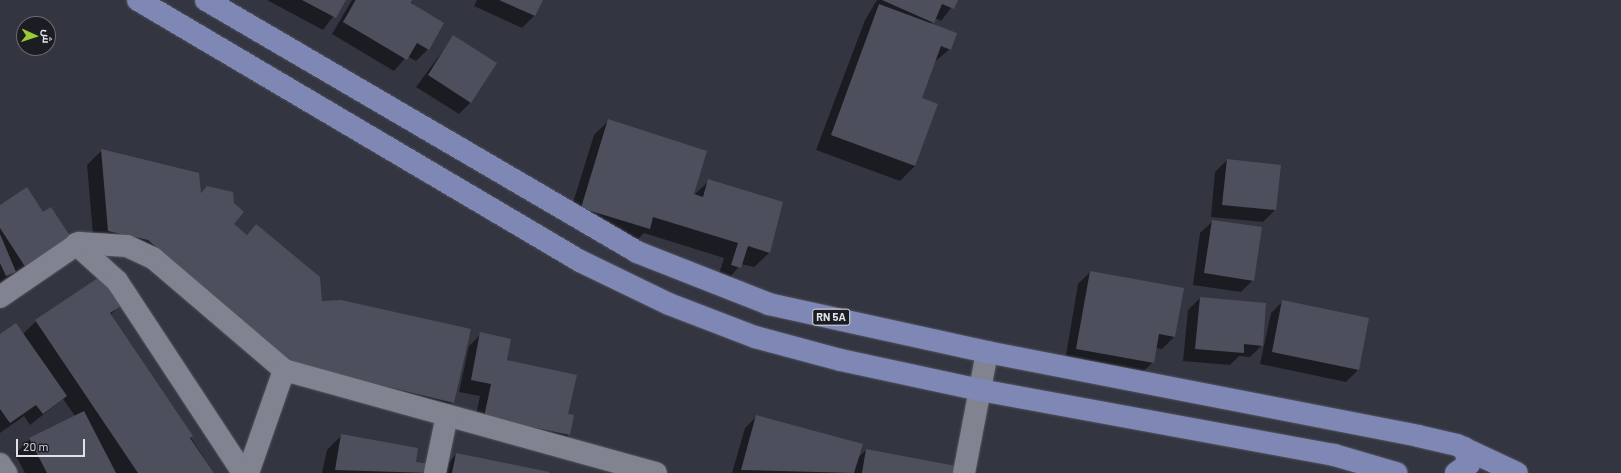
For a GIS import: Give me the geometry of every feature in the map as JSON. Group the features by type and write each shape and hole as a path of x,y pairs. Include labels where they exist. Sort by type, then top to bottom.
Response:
{"main road":[{"path":"138,0 580,261 669,304 755,337 980,390 1334,455 1396,473"},
{"name":"RN 5A","path":"206,0 637,252 769,304 987,352 1223,396 1464,448 1517,473"},
{"path":"1456,473 1469,464 1464,448"}],"street":[{"path":"0,297 76,244 103,242 127,246 153,258 284,370 447,415 610,467 656,473"},
{"path":"76,244 117,280 243,473"},
{"path":"964,473 987,352"},
{"path":"248,473 284,370"},
{"path":"435,473 447,415"},
{"path":"0,464 6,473"}],"building":[{"path":"302,0 346,0 336,18"},
{"path":"356,0 412,0 411,3 444,23 429,50 417,43 407,60 343,22"},
{"path":"499,0 543,0 535,16"},
{"path":"882,0 958,0 954,9 942,4 934,23"},
{"path":"879,4 957,33 951,50 941,46 922,98 938,104 915,166 831,135"},
{"path":"453,35 497,63 471,103 428,75"},
{"path":"608,119 707,151 694,194 703,197 708,179 783,202 770,253 748,246 741,268 731,265 738,243 653,217 650,229 581,208"},
{"path":"101,149 199,173 201,193 207,186 233,192 234,203 244,212 234,224 247,235 256,224 320,277 322,301 341,300 471,329 454,403 290,363 148,240 108,231"},
{"path":"1227,159 1281,165 1276,210 1222,205"},
{"path":"27,187 43,212 51,207 72,239 26,268 0,228 0,205"},
{"path":"1212,220 1262,227 1254,281 1204,273"},
{"path":"0,234 16,272 6,276 0,263"},
{"path":"1090,271 1184,288 1175,337 1159,334 1154,363 1076,349"},
{"path":"101,276 121,306 110,313 193,436 190,438 214,473 138,473 35,320"},
{"path":"1200,297 1266,303 1263,346 1244,344 1244,353 1195,349"},
{"path":"1282,300 1369,318 1359,370 1272,352"},
{"path":"16,323 67,396 43,414 36,405 10,423 0,409 0,334"},
{"path":"480,332 511,339 507,360 577,375 568,414 574,415 570,435 484,417 491,384 471,380"},
{"path":"84,411 116,473 47,473 29,438"},
{"path":"756,415 863,444 854,473 741,470"},
{"path":"341,434 418,448 416,462 430,464 429,473 335,470"},
{"path":"866,449 961,467 960,473 862,473"},
{"path":"456,453 549,472 549,473 452,473"}]}
